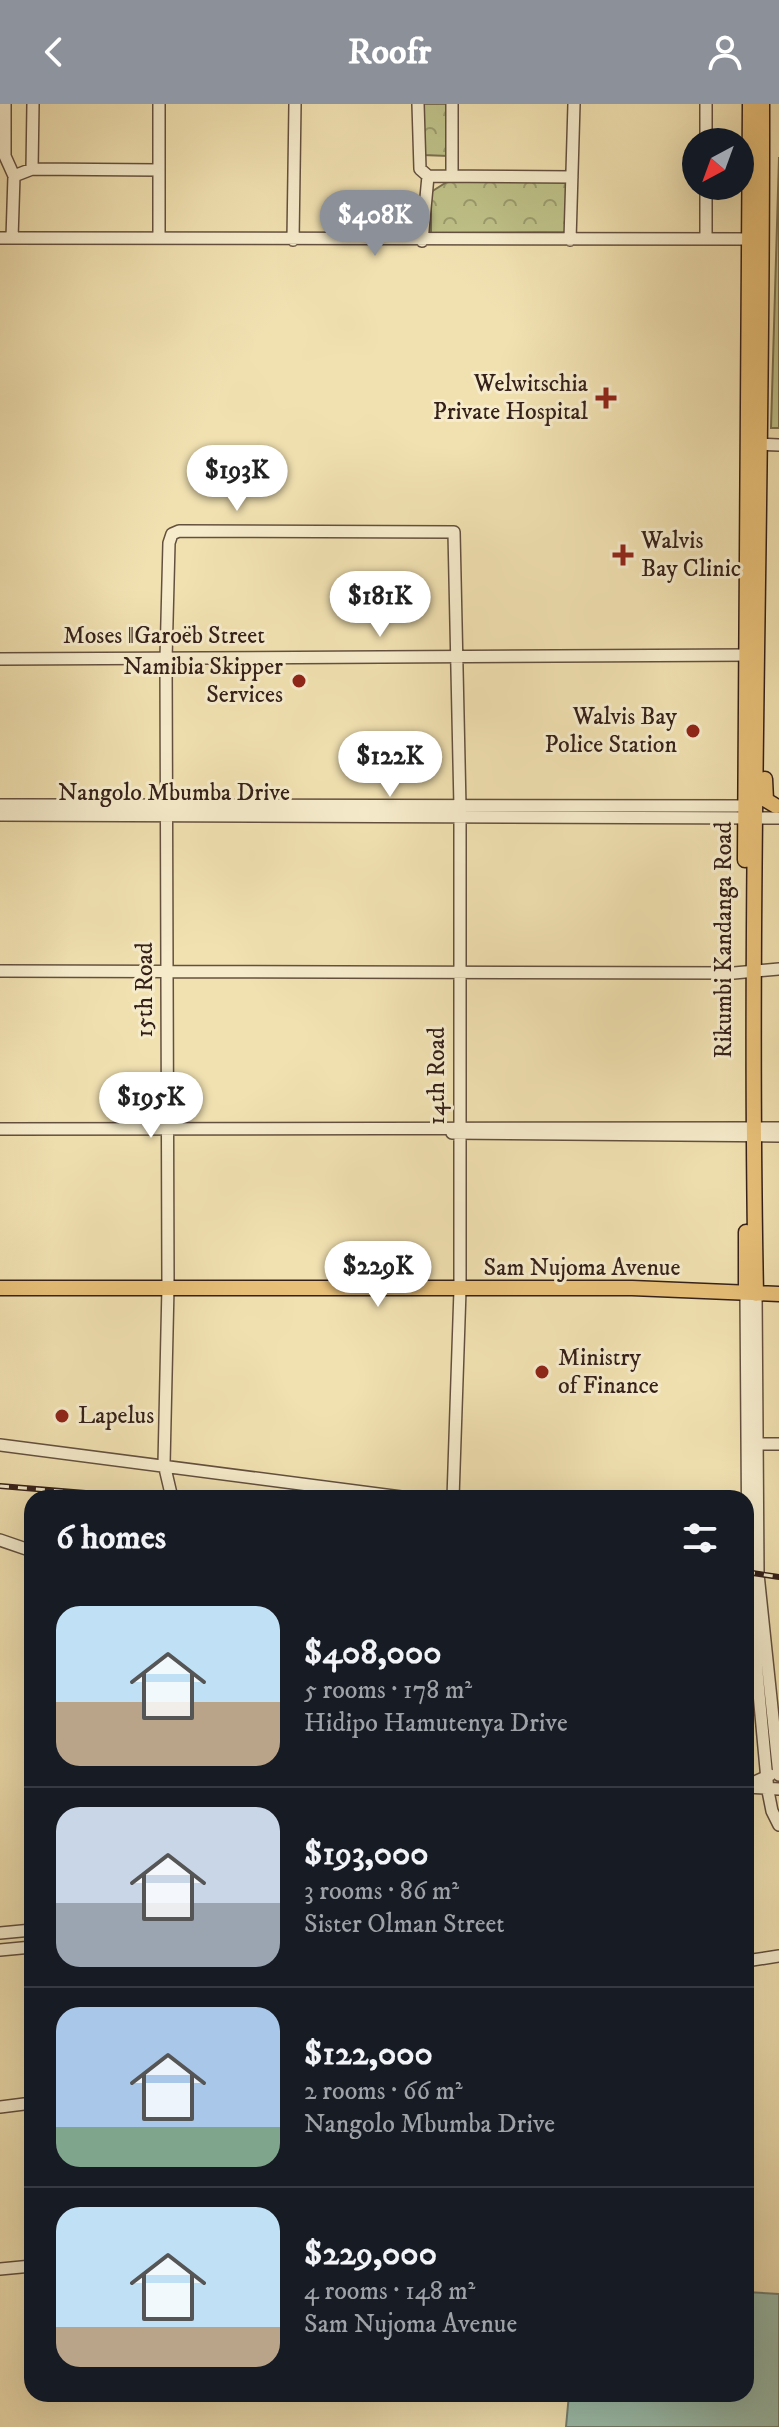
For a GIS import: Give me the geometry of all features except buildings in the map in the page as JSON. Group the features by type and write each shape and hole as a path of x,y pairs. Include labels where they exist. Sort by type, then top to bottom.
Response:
{"main road":[{"name":"Rikumbi Kandanga Road","path":"750,104 756,239"},
{"name":"Rikumbi Kandanga Road","path":"751,1293 746,973 751,812 756,239 762,104"},
{"name":"Rikumbi Kandanga Road","path":"751,812 757,749 753,655"},
{"path":"757,749 764,761 766,800 778,810"},
{"name":"Sam Nujoma Avenue","path":"0,1288 632,1288 779,1294"}],"street":[{"path":"5,104 5,156 14,176 6,238 422,241 756,239"},
{"path":"32,169 33,104"},
{"path":"159,104 159,237"},
{"path":"293,240 295,104"},
{"path":"418,104 420,169 428,176 572,177"},
{"path":"452,104 452,174"},
{"path":"570,240 574,104"},
{"path":"706,104 706,128"},
{"path":"14,176 32,169 158,170"},
{"path":"422,241 428,176"},
{"path":"706,200 706,239"},
{"path":"755,445 779,445"},
{"name":"14th Road","path":"166,659 169,543 172,534 179,531 454,532 460,812 460,1290 453,1490"},
{"name":"Moses ǁGaroëb Street","path":"0,659 753,655"},
{"name":"15th Road","path":"166,659 169,1132 164,1464 170,1490"},
{"name":"Nangolo Mbumba Drive","path":"0,805 168,811"},
{"name":"Nangolo Mbumba Drive","path":"0,815 168,811 778,810"},
{"path":"746,973 779,969"},
{"path":"0,971 746,973 779,976"},
{"path":"750,1132 779,1128"},
{"path":"0,1129 750,1132 779,1136"},
{"name":"Rikumbi Kandanga Road","path":"751,1293 752,1490"},
{"path":"752,1444 779,1444"},
{"path":"0,1445 351,1490"},
{"path":"0,1540 24,1548"},
{"name":"Rikumbi Kandanga Road","path":"754,1640 778,1752 779,1775"},
{"name":"Rikumbi Kandanga Road","path":"754,1646 766,1775 773,1790"},
{"path":"754,1782 766,1775 779,1775"},
{"path":"773,1790 779,1825"},
{"path":"0,1933 24,1931"},
{"path":"0,1950 24,1948"},
{"path":"754,1960 779,1956"},
{"path":"0,2107 24,2104"},
{"path":"0,2269 24,2267"}],"green space":[{"path":"422,104 447,104 448,156 423,155"},
{"path":"779,157 779,428 771,428"},
{"path":"450,180 567,182 566,232 431,233 431,192"}],"shaded area":[{"path":"754,2292 779,2294 779,2427 566,2427 568,2402 754,2402"}],"railway":[{"path":"0,1486 49,1490"},
{"path":"754,1573 779,1577"}],"place":[{"name":"Welwitschia Private Hospital","path":"606,398"},
{"name":"Walvis Bay Clinic","path":"623,555"},
{"name":"Namibia Skipper Services","path":"299,681"},
{"name":"Walvis Bay Police Station","path":"693,731"},
{"name":"Ministry of Finance","path":"542,1372"},
{"name":"Lapelus","path":"62,1416"}]}
